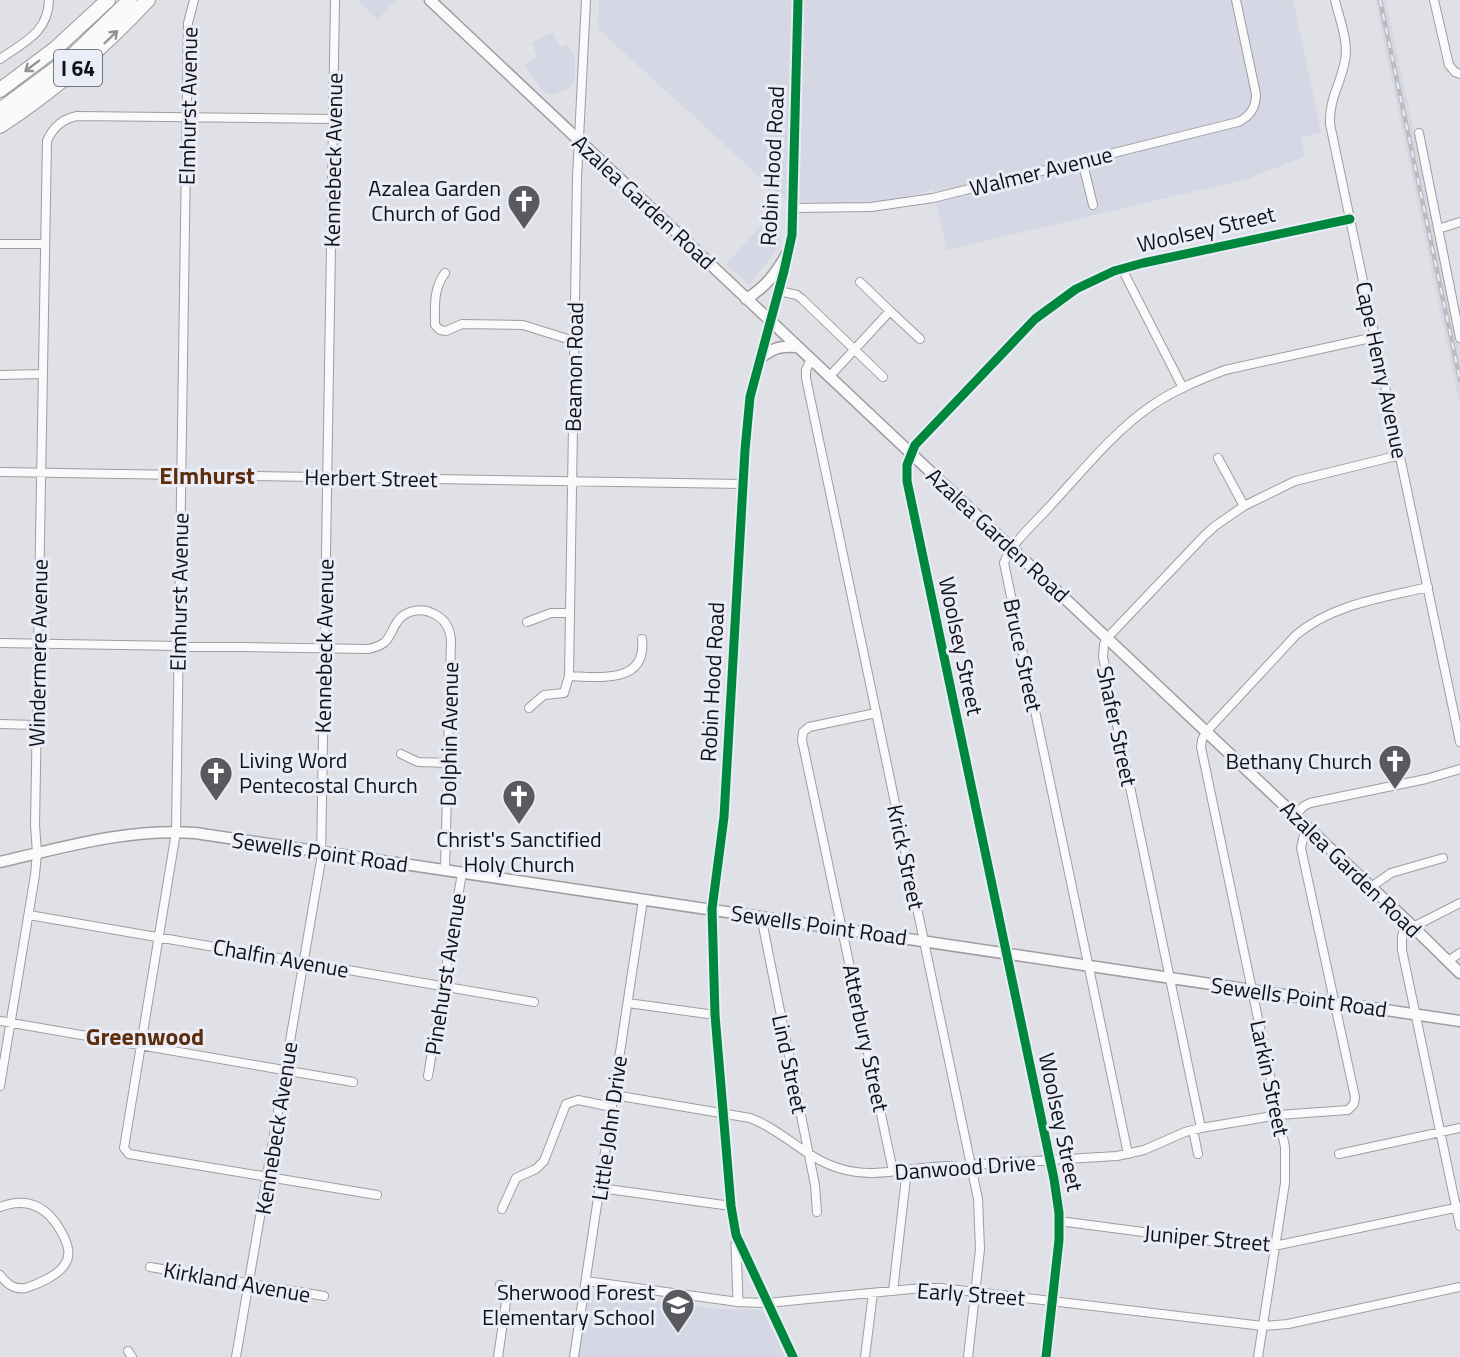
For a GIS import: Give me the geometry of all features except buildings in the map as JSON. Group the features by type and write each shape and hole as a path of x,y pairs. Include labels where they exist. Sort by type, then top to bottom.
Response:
{"highway":[{"name":"I 64","path":"0,90 56,48 108,0"},
{"path":"0,110 69,58 130,0"},
{"name":"I 64","path":"0,126 62,81 109,40 148,0"}],"main road":[{"name":"Azalea Garden Road","path":"430,0 1295,815 1460,974"},
{"path":"746,299 773,278 788,252"},
{"path":"762,357 773,348 798,347"},
{"name":"Sewells Point Road","path":"0,862 110,837 135,833 176,832 761,916 1460,1021"}],"street":[{"path":"0,59 40,30 47,17 49,0"},
{"name":"Elmhurst Avenue","path":"194,0 188,23 176,832 124,1148 129,1154 267,1177"},
{"name":"Kennebeck Avenue","path":"236,1357 321,852 335,0"},
{"name":"Beamon Road","path":"569,676 574,341 586,0"},
{"name":"Robin Hood Road","path":"793,1357 736,1235 722,1113 715,1015 712,909 726,795 742,484 750,398 779,291 788,252 794,208 798,0"},
{"name":"Walmer Avenue","path":"794,208 862,208 902,204 1238,122 1248,116 1255,107 1256,94 1236,0"},
{"name":"Cape Henry Avenue","path":"1335,0 1346,52 1344,66 1331,102 1330,124 1460,742"},
{"path":"1434,0 1449,65 1460,74"},
{"name":"Windermere Avenue","path":"0,1086 29,915 37,853 36,725 44,244 46,147 50,135 59,123 71,117 81,116 334,119"},
{"path":"1419,133 1457,311 1460,338"},
{"path":"1082,160 1093,206"},
{"name":"Woolsey Street","path":"1046,1357 1059,1221 1051,1161 907,481 907,465 915,445 1035,320 1076,289 1122,269 1155,260 1350,219"},
{"path":"1438,229 1460,222"},
{"path":"0,244 44,244"},
{"path":"1122,269 1183,387"},
{"path":"445,273 435,295 435,325 440,330 446,331 462,324 523,325 574,341"},
{"path":"860,282 920,339"},
{"path":"779,291 797,295 802,299 883,377"},
{"path":"829,377 890,311"},
{"name":"Bruce Street","path":"1128,1155 1004,569 1006,556 1125,427 1151,406 1183,387 1246,365 1375,337"},
{"name":"Krick Street","path":"811,359 806,370 806,378 978,1199 981,1231 968,1357"},
{"path":"0,375 42,374"},
{"name":"Shafer Street","path":"1198,1154 1197,1129 1169,977 1103,650 1107,638 1204,536 1244,506 1295,481 1400,455"},
{"path":"1218,458 1244,506"},
{"name":"Herbert Street","path":"0,472 742,484"},
{"path":"1206,732 1296,635 1319,618 1345,607 1428,587"},
{"name":"Dolphin Avenue","path":"324,648 375,648 386,641 401,617 412,611 426,610 444,621 450,633 445,870"},
{"path":"526,622 551,613 570,613"},
{"path":"529,708 544,695 564,693 569,676 605,677 632,671 642,654 642,639"},
{"path":"0,643 324,648"},
{"name":"Atterbury Street","path":"876,713 812,725 806,729 802,740 893,1171"},
{"path":"0,724 36,725"},
{"name":"Larkin Street","path":"1206,732 1201,747 1284,1140 1285,1165 1258,1357"},
{"path":"400,754 418,762 448,763"},
{"path":"1295,815 1310,803 1426,779 1460,769"},
{"path":"1305,825 1301,848 1334,1002"},
{"path":"1371,887 1391,873 1443,858"},
{"name":"Pinehurst Avenue","path":"428,1076 462,873"},
{"name":"Little John Drive","path":"574,1357 643,900"},
{"path":"1460,903 1403,928 1401,945 1460,1226"},
{"name":"Chalfin Avenue","path":"29,915 534,1002"},
{"name":"Lind Street","path":"761,916 818,1212"},
{"path":"1448,961 1460,953"},
{"name":"Danwood Drive","path":"614,1095 722,1113 760,1122 808,1153 842,1170 869,1173 1128,1155 1197,1129 1279,1115 1348,1110 1355,1100 1334,1002"},
{"path":"628,1003 715,1015"},
{"path":"0,1021 353,1082"},
{"path":"502,1209 516,1178 536,1169 544,1161 566,1104 578,1100 612,1107"},
{"path":"1339,1154 1460,1128"},
{"path":"267,1177 377,1195"},
{"path":"893,1291 906,1178"},
{"path":"600,1188 731,1206"},
{"path":"0,1207 22,1203 42,1209 49,1214 60,1229 68,1244 69,1252 60,1270 26,1288 10,1286 0,1275"},
{"name":"Juniper Street","path":"1059,1221 1265,1248 1458,1208"},
{"path":"736,1235 738,1302"},
{"name":"Kirkland Avenue","path":"150,1267 324,1296"},
{"name":"Early Street","path":"586,1281 738,1302 767,1303 942,1288 1263,1326 1288,1324 1460,1287"},
{"path":"498,1357 506,1302 500,1285"},
{"path":"865,1357 873,1293"}],"shaded area":[{"path":"358,0 396,0 378,19"},
{"path":"599,0 1293,0 1321,132 1301,138 1305,156 1247,179 947,250 933,189 897,200 846,204 786,201 598,29"},
{"path":"1375,0 1386,0 1460,350 1460,406"},
{"path":"553,32 560,47 568,44 575,58 575,78 570,88 552,95 543,91 524,64 537,57 532,43"},
{"path":"766,220 781,233 780,246 749,285 726,264"},
{"name":"Sherwood Forest Elementary School","path":"589,1291 717,1309 762,1310 785,1357 578,1357"}],"railway":[{"path":"1380,0 1460,380"}],"cycle path":[{"path":"793,1357 736,1235 731,1206 715,1015 712,909 724,817 750,397 792,235 798,0"},
{"path":"1046,1357 1059,1240 1059,1213 1054,1179 907,481 907,465 915,445 1035,319 1076,289 1114,271 1143,263 1350,219"}],"place":[{"name":"Azalea Garden Church of God","path":"524,230"},
{"name":"Bethany Church","path":"1395,790"},
{"name":"Living Word Pentecostal Church","path":"216,802"},
{"name":"Christ's Sanctified Holy Church","path":"519,825"},
{"name":"Sherwood Forest Elementary School","path":"678,1334"}],"district":[{"name":"Elmhurst","path":"207,475"},
{"name":"Greenwood","path":"145,1036"}]}
